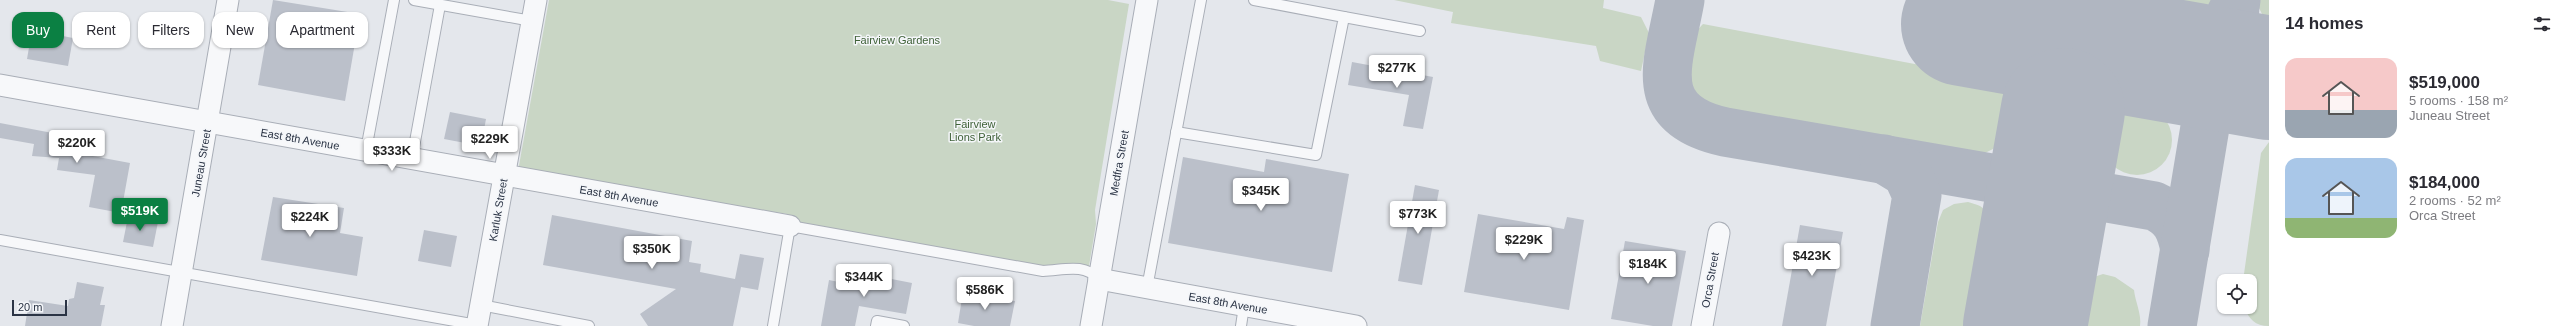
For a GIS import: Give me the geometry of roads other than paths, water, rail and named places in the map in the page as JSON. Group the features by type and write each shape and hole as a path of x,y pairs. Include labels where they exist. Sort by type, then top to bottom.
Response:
{"street":[{"name":"Juneau Street","path":"172,326 228,0"},
{"name":"Karluk Street","path":"477,326 536,0"},
{"name":"Medfra Street","path":"1091,326 1147,0"},
{"name":"East 8th Avenue","path":"0,85 790,226"},
{"name":"Orca Street","path":"1702,326 1718,233"},
{"name":"East 8th Avenue","path":"1099,279 1356,326"}],"lane":[{"path":"366,150 394,0"},
{"path":"414,0 532,21"},
{"path":"1147,288 1201,0"},
{"path":"1254,0 1420,30"},
{"path":"412,158 440,5"},
{"path":"1176,132 1316,155 1344,17"},
{"path":"773,326 790,226 1043,271 1072,269 1090,270 1099,279"},
{"path":"0,240 477,326"},
{"path":"481,305 588,326"},
{"path":"1241,326 1244,306"},
{"path":"876,326 877,322 904,326"}],"park label":[{"name":"Fairview Gardens","path":"897,40"},
{"name":"Fairview Lions Park","path":"975,130"}]}
